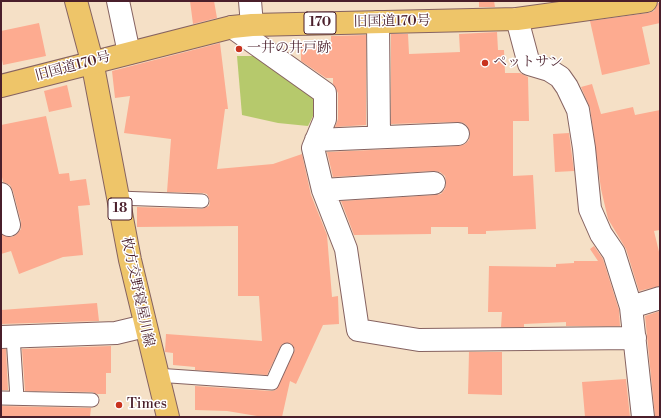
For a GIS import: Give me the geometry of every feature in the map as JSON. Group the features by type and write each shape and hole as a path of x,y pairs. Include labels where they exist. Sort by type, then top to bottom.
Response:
{"main road":[{"name":"枚方交野寝屋川線","path":"76,1 92,61 118,198 145,326 156,375 168,417"},
{"name":"旧国道170号","path":"1,86 92,61 242,26 517,19 577,6 646,1"}],"street":[{"path":"118,1 129,53"},
{"path":"250,1 242,26 325,93 325,119 313,148 323,190 346,250 358,330 419,340 635,338"},
{"path":"517,19 529,64 548,70 560,77 567,87 578,110 584,148 590,210 601,234 614,253 631,306 643,417"},
{"path":"378,22 379,137"},
{"path":"316,140 458,134"},
{"path":"323,190 434,183"},
{"path":"1,194 9,225"},
{"path":"631,306 660,298"},
{"path":"7,336 116,333 145,326"}],"lane":[{"path":"118,198 202,201"},
{"path":"7,336 17,398"},
{"path":"156,375 272,383 288,350"},
{"path":"1,398 92,400"}],"green space":[{"path":"237,56 259,56 315,97 317,108 308,126 278,123 242,115"}],"building":[{"path":"190,1 214,1 217,18 193,24"},
{"path":"479,1 494,1 495,7 479,7"},
{"path":"658,3 660,3 660,23 642,27 650,64 602,75 590,21 648,13 654,11"},
{"path":"39,23 46,56 3,65 1,54 1,31"},
{"path":"497,32 498,50 504,50 505,73 520,73 528,77 529,121 513,121 513,176 533,175 536,229 486,231 486,234 468,234 468,227 431,227 431,234 354,235 341,201 441,194 445,189 445,176 440,172 433,171 333,177 327,152 459,146 465,144 469,140 470,134 468,127 464,123 391,124 391,34 408,34 409,54 460,52 459,34"},
{"path":"366,35 366,125 335,127 338,119 338,93 333,84 333,78 326,78 301,61 301,44 331,43 331,36"},
{"path":"220,43 228,109 225,109 217,169 273,164 302,154 311,195 327,235 332,297 338,296 339,324 323,325 296,384 290,381 282,417 263,417 227,411 195,410 195,386 271,391 276,390 295,349 290,343 282,344 267,375 195,370 195,367 173,365 173,353 165,352 166,334 262,341 259,296 238,296 238,226 137,227 137,207 202,209 209,206 210,201 207,194 203,193 167,192 171,139 124,133 130,96 115,98 112,71"},
{"path":"592,84 601,114 633,107 635,115 660,110 660,230 654,231 660,256 660,286 639,291 626,249 608,219 601,189 590,108 581,87"},
{"path":"67,85 72,107 49,112 44,91"},
{"path":"46,116 59,174 69,173 70,181 86,179 90,205 78,206 83,255 63,257 19,274 11,251 1,254 1,234 12,237 17,234 21,229 21,222 13,191 10,185 3,182 1,172 1,125"},
{"path":"569,133 574,171 555,172 553,134"},
{"path":"594,246 603,259 619,310 620,326 566,326 566,322 524,324 524,327 501,327 502,312 488,312 489,266 556,267 556,264 574,263 574,261 598,261 590,249"},
{"path":"97,303 99,321 1,324 1,310"},
{"path":"660,311 660,417 655,417 645,316"},
{"path":"111,346 111,373 106,373 106,394 97,394 92,392 25,391 22,349"},
{"path":"1,349 6,349 8,390 1,390"},
{"path":"469,352 502,352 502,395 468,394"},
{"path":"626,379 630,417 585,417 582,382"},
{"path":"1,406 91,408 90,417 1,417"}],"place":[{"name":"一井の井戸跡","path":"239,49"},
{"name":"ペットサン","path":"485,63"},
{"name":"Times","path":"119,405"}]}
